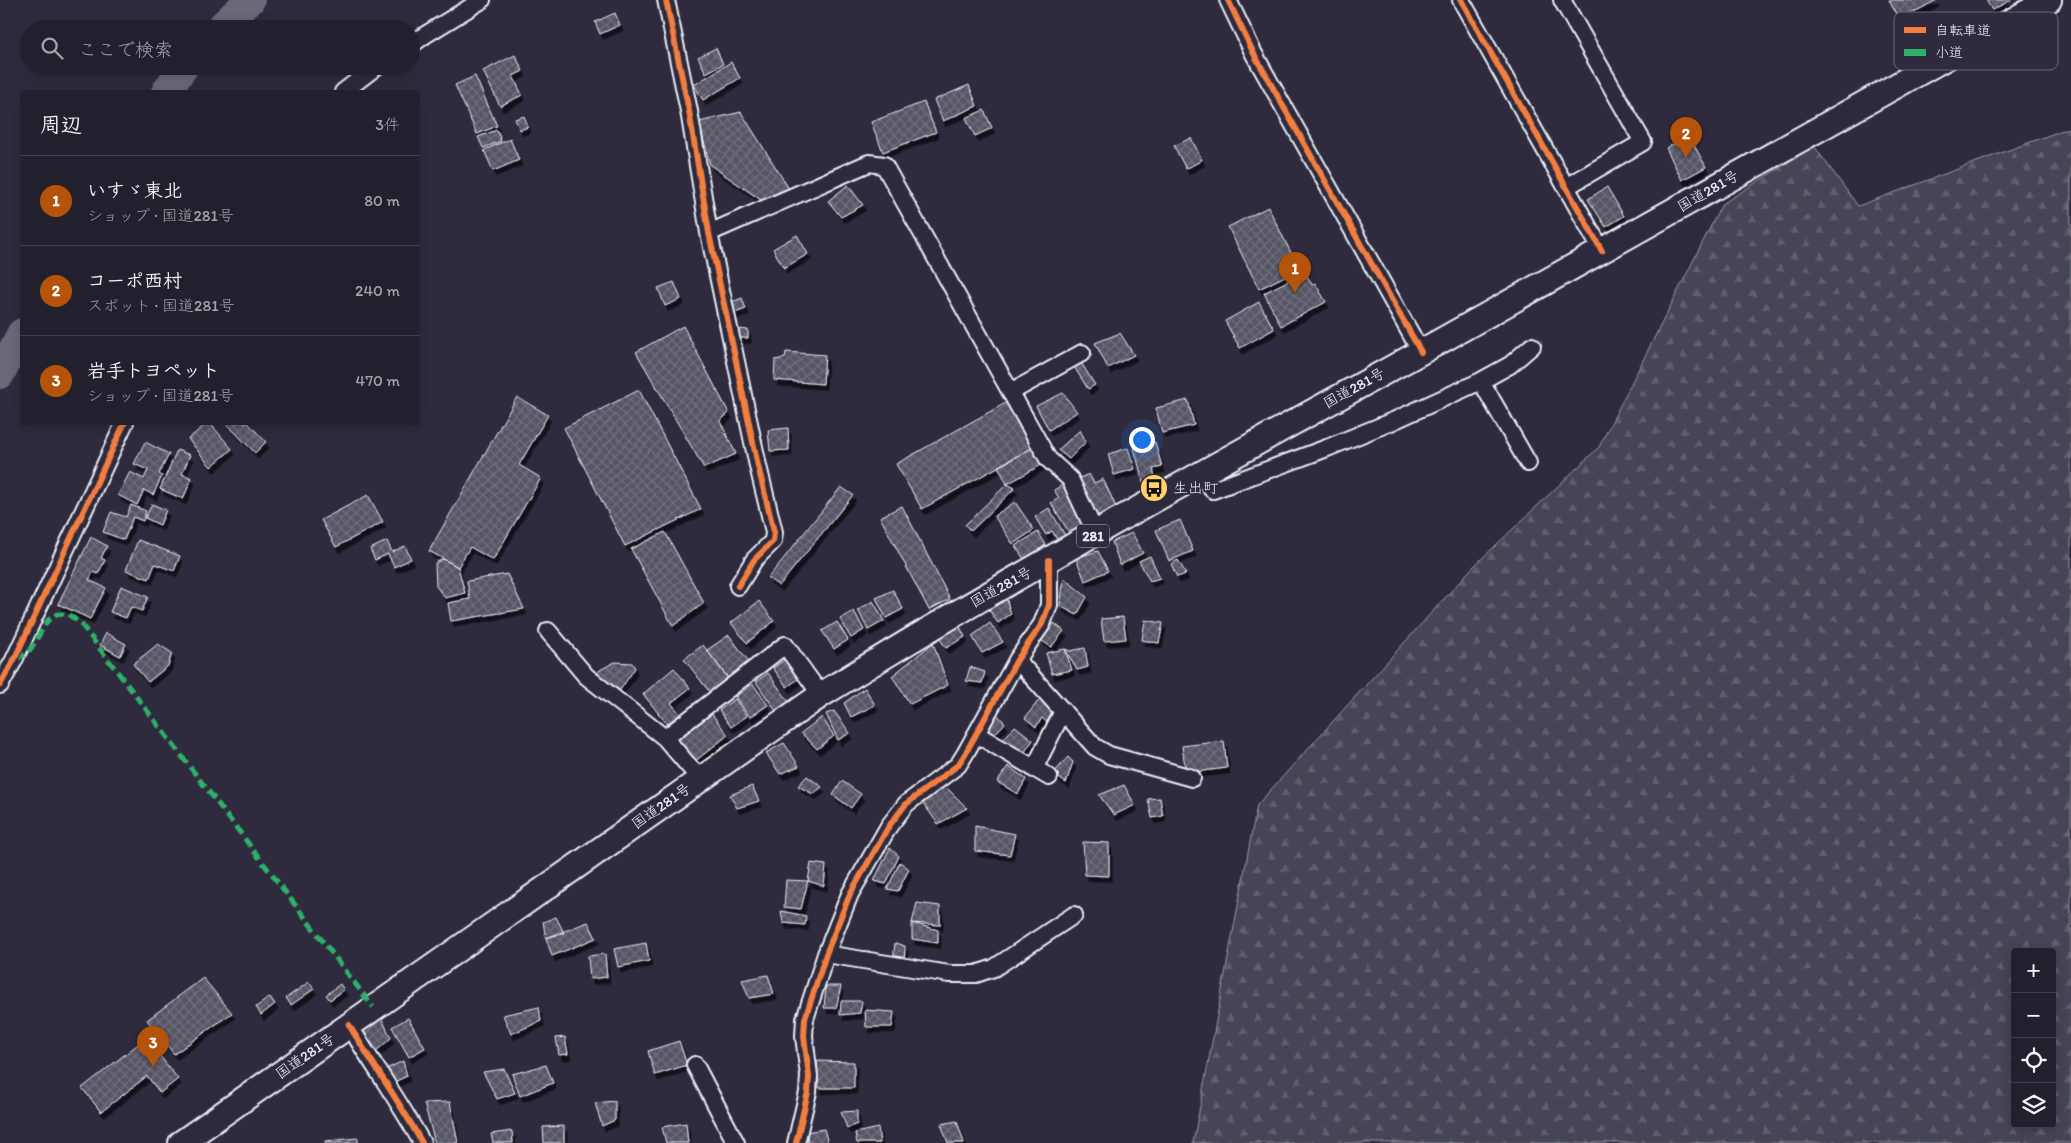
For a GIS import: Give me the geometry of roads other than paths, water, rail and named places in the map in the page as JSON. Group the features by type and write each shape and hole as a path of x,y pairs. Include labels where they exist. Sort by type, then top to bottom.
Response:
{"highway":[{"name":"国道281号","path":"2027,12 2049,0"},
{"name":"国道281号","path":"181,1143 821,695 931,627 1922,70"}],"street":[{"path":"420,38 482,0"},
{"path":"666,0 689,111 709,233 774,532 773,541 754,560 738,586"},
{"path":"1228,0 1257,58 1421,352"},
{"path":"1461,0 1602,251"},
{"path":"1562,0 1643,142 1566,187"},
{"path":"346,90 365,75"},
{"path":"709,233 868,164 884,165 1051,462 1070,479 1096,534"},
{"path":"1202,473 1213,490 1336,445 1480,381 1510,365 1532,346"},
{"path":"1010,392 1082,353"},
{"path":"1480,381 1528,463"},
{"path":"0,685 18,652 125,425"},
{"path":"796,1143 808,1092 809,1076 804,1036 805,1019 826,954 850,894 889,826 906,804 958,765 1017,660 1042,624 1049,605 1049,560"},
{"path":"548,631 586,676 665,738 700,779"},
{"path":"665,738 785,645 821,695"},
{"path":"1017,660 1095,746 1109,756 1192,778"},
{"path":"1034,768 1063,711"},
{"path":"976,734 1049,777"},
{"path":"826,954 949,974 976,974 994,968 1074,915"},
{"path":"349,1025 371,1062 402,1106 422,1143"},
{"path":"695,1066 736,1143"}],"waterway":[{"path":"229,20 250,0"},
{"path":"167,90 178,75"},
{"path":"0,374 20,337"}],"place":[{"name":"コーポ西村","path":"1686,158"},
{"name":"いすゞ東北","path":"1295,293"},
{"name":"生出町","path":"1154,488"},
{"name":"岩手トヨペット","path":"153,1067"}]}
